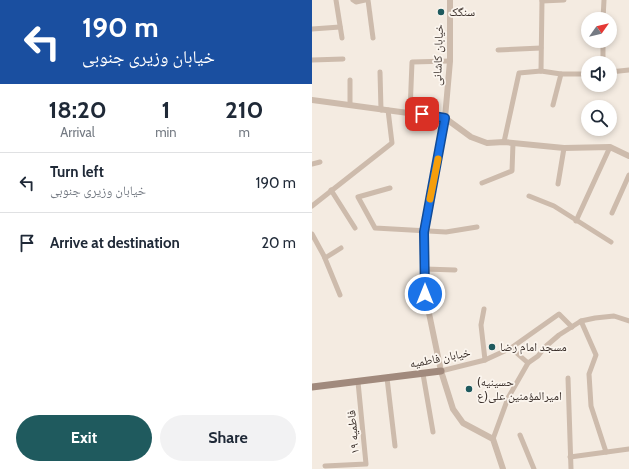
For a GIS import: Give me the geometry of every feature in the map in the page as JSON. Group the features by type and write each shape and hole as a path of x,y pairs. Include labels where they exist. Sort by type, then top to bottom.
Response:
{"main road":[{"name":"خیابان فاطمیه","path":"312,387 441,371"}],"street":[{"path":"336,0 342,38"},
{"path":"353,0 356,2 366,0 373,38"},
{"name":"خیابان کاشانی","path":"450,0 450,61 445,118 424,232 425,294 441,371 453,409 463,423 494,438"},
{"path":"541,71 542,0 564,0"},
{"path":"603,12 604,0"},
{"path":"312,29 340,27"},
{"path":"498,50 541,48"},
{"path":"312,60 343,60"},
{"path":"410,112 412,62 450,61"},
{"path":"617,71 629,70"},
{"path":"504,142 519,73 541,71 562,74 581,74"},
{"path":"312,204 392,143 385,110 380,72"},
{"path":"553,105 562,74"},
{"path":"350,80 350,105"},
{"path":"312,100 410,112 445,118 471,137 487,143 504,142 564,148 610,147 629,156"},
{"path":"482,183 512,170 512,143"},
{"path":"576,221 610,147"},
{"path":"558,184 564,148"},
{"path":"312,164 320,162"},
{"path":"612,213 629,175"},
{"path":"390,188 358,197 375,228 424,232 446,232 477,227"},
{"path":"331,190 355,228"},
{"path":"529,196 554,206 610,242"},
{"path":"312,234 325,258 340,295"},
{"path":"325,258 341,248"},
{"path":"424,269 455,270"},
{"path":"484,309 481,325 485,360"},
{"name":"خیابان فاطمیه","path":"441,371 485,360 511,348 559,314 572,326"},
{"path":"503,469 494,438 508,398 528,363 538,356 545,347 572,326 595,318 614,316 629,321"},
{"path":"582,322 596,355 589,374 591,406 606,452"},
{"path":"511,348 528,363"},
{"path":"424,374 433,432"},
{"path":"386,378 395,446"},
{"path":"568,378 570,469"},
{"name":"فاطمیه ۱۹","path":"325,466 366,464 358,382"},
{"path":"520,435 534,469"},
{"path":"570,457 629,449"}],"slow traffic":[{"path":"430,199 438,159"}],"place":[{"name":"سنگک","path":"441,12"},
{"name":"مسجد امام رضا","path":"492,347"},
{"name":"(حسینیه امیرالمؤمنین علی(ع","path":"469,389"}],"route":[{"path":"422,114 445,118 424,232 425,294"}]}
